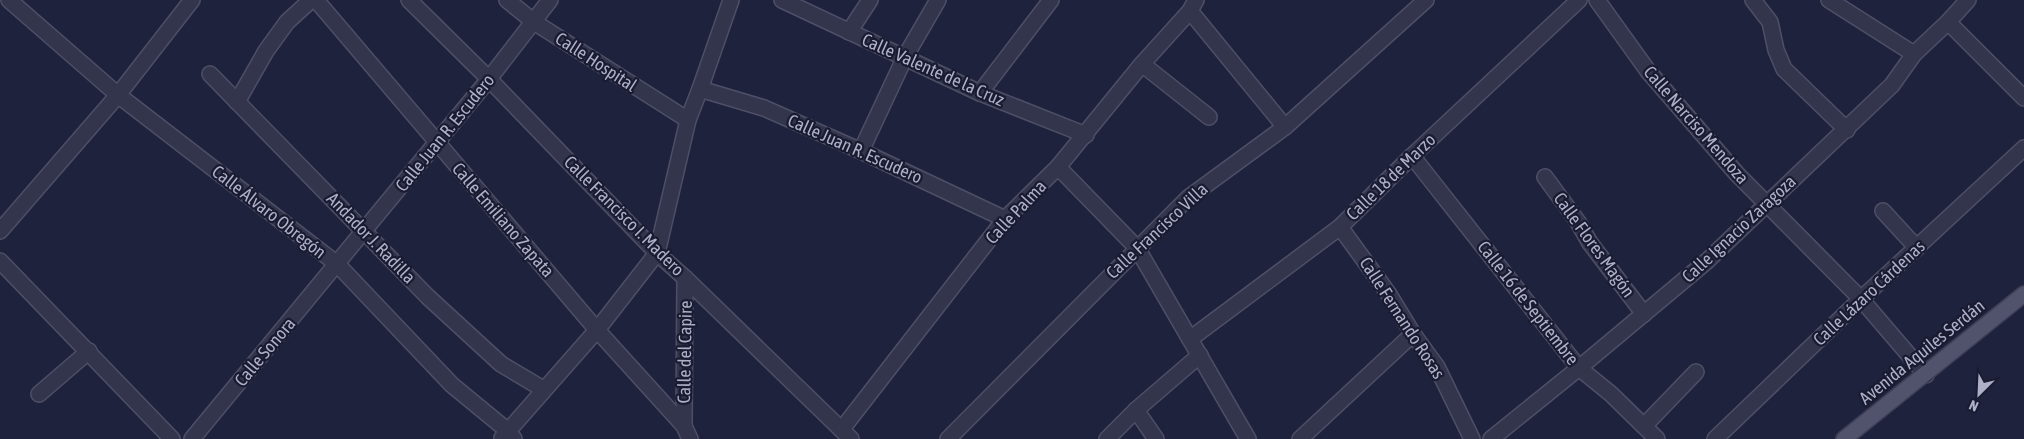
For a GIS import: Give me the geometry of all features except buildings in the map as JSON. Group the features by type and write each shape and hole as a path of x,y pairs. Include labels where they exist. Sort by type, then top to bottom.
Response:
{"main road":[{"name":"Avenida Aquiles Serdán","path":"1844,439 1926,375 2024,294"}],"street":[{"name":"Calle Álvaro Obregón","path":"9,0 118,95 337,264 452,385 508,436"},
{"path":"0,231 118,95 192,0"},
{"path":"237,102 266,51 286,22 311,0"},
{"name":"Calle Emiliano Zapata","path":"316,0 687,433"},
{"name":"Calle Francisco I. Madero","path":"409,0 489,79 657,253 846,434"},
{"name":"Calle Hospital","path":"506,0 534,22 688,120"},
{"name":"Calle Juan R. Escudero","path":"337,264 489,79 550,0"},
{"path":"508,436 543,390 597,330 657,253 688,120 731,0"},
{"name":"Calle Valente de la Cruz","path":"782,0 980,93 1086,135"},
{"path":"849,32 870,0"},
{"path":"861,151 906,57 938,0"},
{"path":"980,93 1051,0"},
{"name":"Calle Francisco Villa","path":"948,439 1188,198 1285,127 1426,0"},
{"name":"Calle 18 de Marzo","path":"1190,339 1340,227 1412,156 1579,0"},
{"name":"Calle Narciso Mendoza","path":"1597,0 1648,71 1737,174 1861,298 1926,375"},
{"path":"1754,0 1770,22 1776,50 1784,69 1846,130"},
{"path":"1829,0 1914,54"},
{"name":"Calle Ignacio Zaragoza","path":"1491,439 1707,262 1892,85 1914,54 1968,0"},
{"path":"1193,6 1285,127"},
{"name":"Calle Palma","path":"846,434 1005,219 1058,167 1142,64 1193,6"},
{"path":"1948,22 2024,98"},
{"path":"1142,64 1209,117"},
{"name":"Andador J. Radilla","path":"210,74 428,297 501,364 543,390"},
{"name":"Calle Juan R. Escudero","path":"700,90 764,108 861,151 1005,219"},
{"name":"Calle Lázaro Cárdenas","path":"1715,439 1861,298 2024,148"},
{"name":"Calle 16 de Septiembre","path":"1412,156 1579,368 1611,394 1657,439"},
{"path":"1058,167 1137,248 1248,439"},
{"name":"Calle Flores Magón","path":"1544,177 1578,222 1590,244 1644,314"},
{"path":"1883,212 1917,248"},
{"name":"Calle Fernando Rosas","path":"1340,227 1388,292 1413,334 1437,367 1472,439"},
{"path":"0,261 172,439"},
{"name":"Calle Sonora","path":"192,439 337,264"},
{"name":"Calle del Capire","path":"685,278 687,433"},
{"path":"1300,439 1413,334"},
{"path":"39,394 88,351"},
{"path":"1107,439 1136,410 1200,355"},
{"path":"1644,426 1696,372"},
{"path":"1136,410 1156,439"}]}
